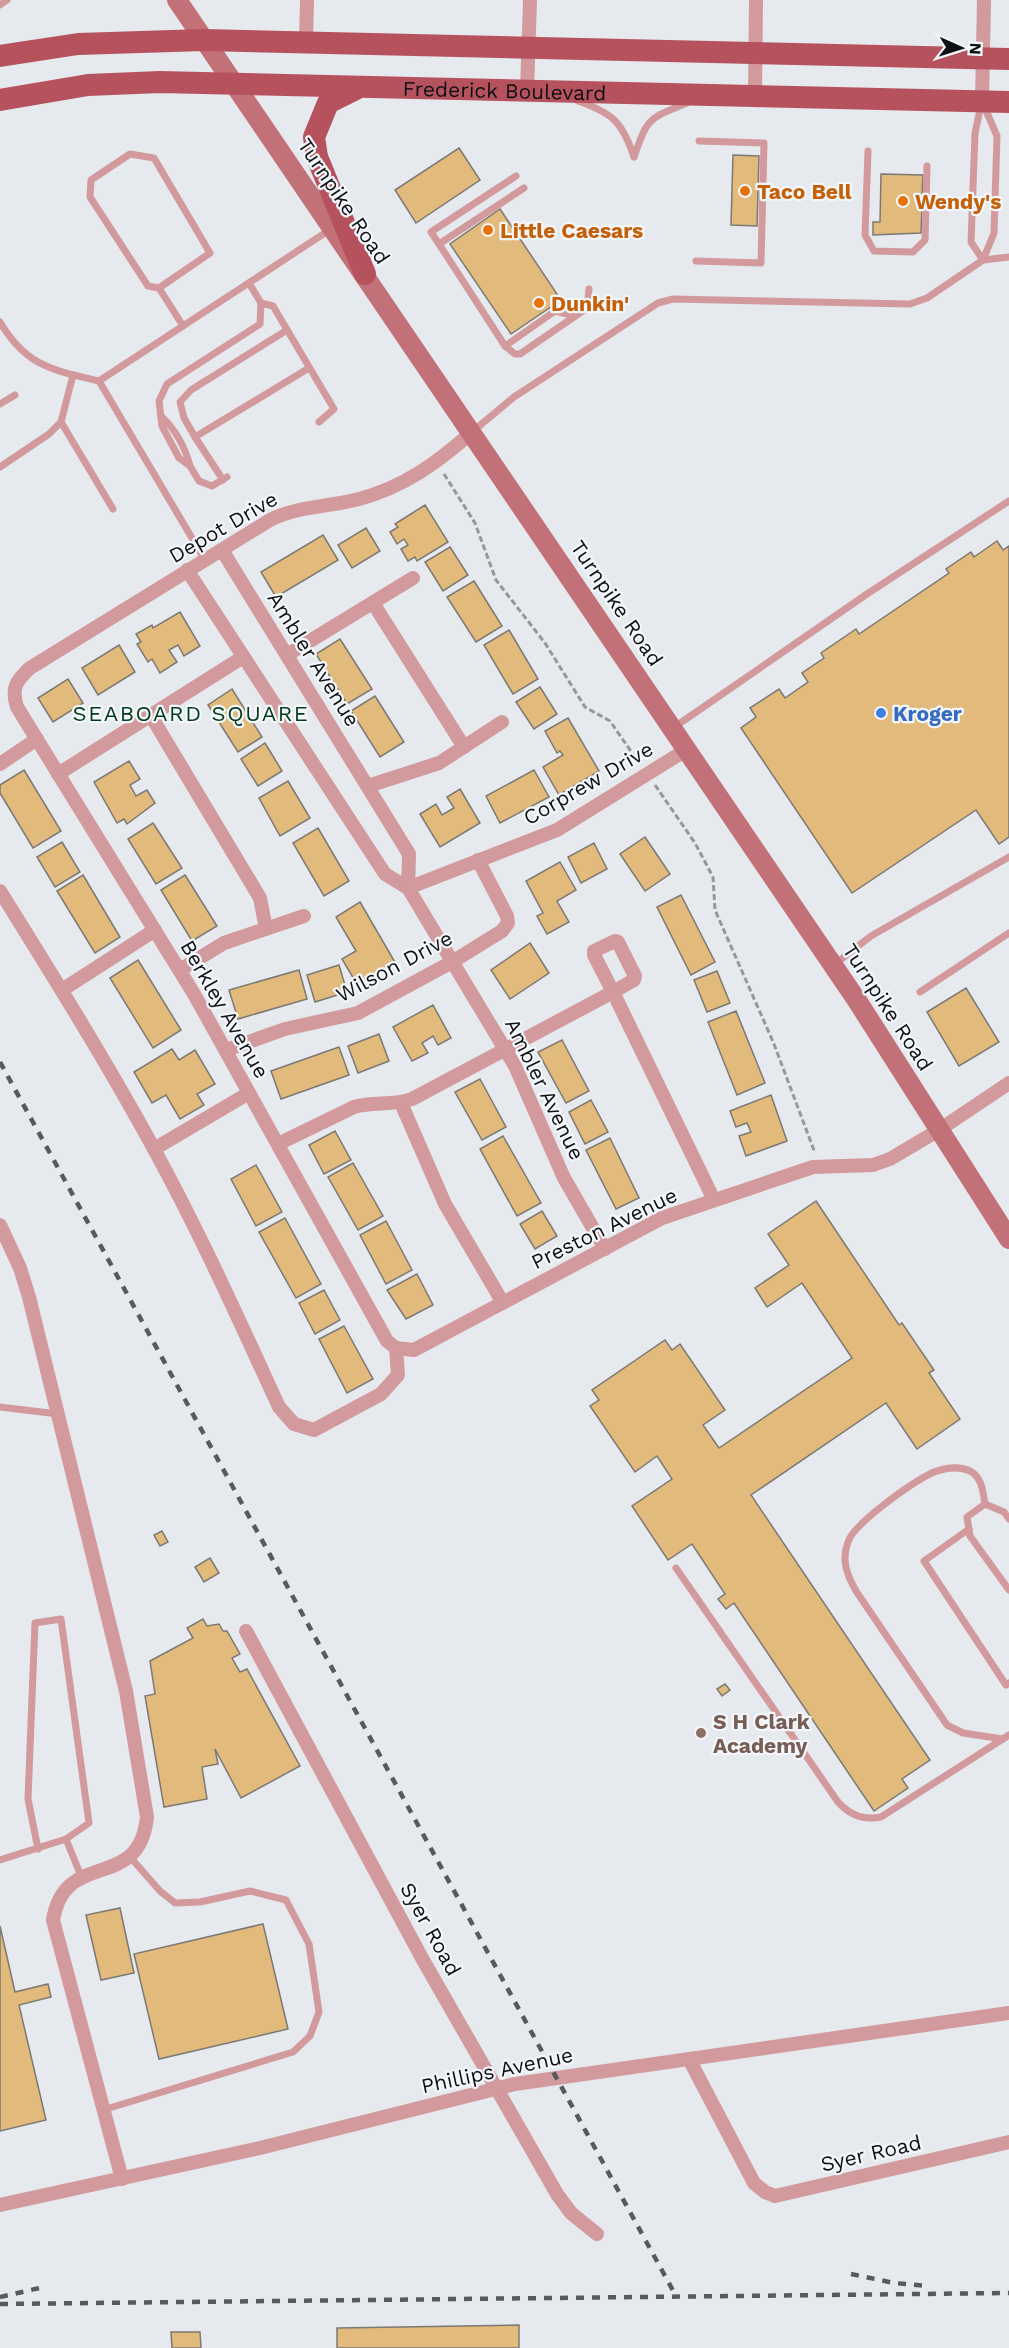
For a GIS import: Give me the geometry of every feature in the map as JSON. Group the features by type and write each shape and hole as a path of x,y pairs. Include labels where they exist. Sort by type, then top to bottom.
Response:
{"main road":[{"name":"Turnpike Road","path":"177,0 833,965 1009,1239"},
{"name":"Frederick Boulevard","path":"0,56 78,44 204,40 1009,59"},
{"name":"Frederick Boulevard","path":"0,100 88,85 234,83 1009,102"},
{"path":"363,87 328,103 314,137 317,157 365,274"}],"street":[{"path":"306,42 307,0"},
{"path":"527,91 530,0"},
{"path":"754,97 756,0"},
{"path":"982,102 984,0"},
{"name":"Depot Drive","path":"13,694 16,681 30,668 287,511 358,499 398,487 436,462 472,432"},
{"name":"Ambler Avenue","path":"222,550 409,854 408,888"},
{"name":"Ambler Avenue","path":"187,570 385,874 408,888 506,1051 564,1178 605,1249"},
{"path":"287,655 413,578"},
{"path":"373,603 464,747"},
{"path":"58,774 243,657"},
{"name":"Berkley Avenue","path":"13,694 17,708 180,970 387,1341 396,1348"},
{"path":"151,716 260,898 266,929"},
{"path":"368,786 439,763 502,722"},
{"path":"0,764 37,739"},
{"name":"Corprew Drive","path":"408,888 556,830 686,750"},
{"name":"Wilson Drive","path":"226,1050 285,1029 358,1013 452,962 502,931 508,923 507,916 478,860"},
{"path":"0,891 62,990 154,1149 206,1250 279,1407 294,1424 314,1430 381,1394 398,1375 396,1348"},
{"path":"180,970 224,943 304,916"},
{"path":"62,990 154,930"},
{"path":"278,1144 366,1103 401,1103 506,1051 613,992 714,1200"},
{"name":"Preston Avenue","path":"396,1348 414,1350 662,1218 813,1167 873,1165 890,1159 939,1130 1009,1083"},
{"path":"154,1149 249,1093"},
{"path":"401,1103 445,1203 503,1303"},
{"path":"0,1225 23,1278 58,1414 126,1691 147,1817 146,1832 131,1858 81,1876 62,1892 53,1920 122,2179"},
{"name":"Syer Road","path":"246,1631 412,1939 557,2194 571,2213 597,2234"},
{"name":"Phillips Avenue","path":"0,2205 260,2148 497,2088 689,2058 1009,2013"},
{"name":"Syer Road","path":"689,2058 751,2176 765,2192 782,2196 1009,2142"}],"lane":[{"path":"0,5 7,0"},
{"path":"556,92 597,107 615,118 627,137 634,157 642,130 652,118 700,95"},
{"path":"982,102 997,136 994,233 983,260"},
{"path":"982,102 975,133 971,242 983,260"},
{"path":"696,261 760,263 764,143 699,141"},
{"path":"868,151 865,236 874,251 913,252 925,240 927,166"},
{"path":"159,288 210,253 154,158 130,154 92,180 90,196 148,286 159,288 183,326"},
{"path":"516,176 431,232 505,346 510,352 520,354 587,308 590,289"},
{"path":"439,244 524,188"},
{"path":"0,322 14,346 48,369 99,381 333,228"},
{"path":"472,432 514,397 658,303 673,299 910,304 927,298 983,260 1009,257"},
{"path":"249,283 261,303 260,324 167,384 159,401 161,416 172,426 187,454 190,466 200,481 212,486 225,479 195,437 184,418 180,402 191,390 287,330"},
{"path":"261,303 273,306 334,409 319,423"},
{"path":"505,346 555,311 575,316"},
{"path":"195,437 309,368"},
{"path":"0,467 49,434 61,422 73,375"},
{"path":"99,381 205,560"},
{"path":"0,404 15,395"},
{"path":"61,422 113,508"},
{"path":"672,729 867,594 1009,501"},
{"path":"833,965 871,936 1009,857"},
{"path":"920,992 1008,937"},
{"path":"0,1407 58,1414"},
{"path":"986,1504 980,1481 971,1472 956,1468 935,1472 857,1527 848,1542 845,1560 848,1578 856,1591 947,1725 963,1733 1006,1737"},
{"path":"986,1504 1004,1512 1009,1519"},
{"path":"986,1504 967,1517 970,1536 1009,1590"},
{"path":"969,1529 924,1561 1006,1685 1009,1683"},
{"path":"676,1568 838,1802 852,1814 869,1819 881,1817 1006,1737"},
{"path":"0,1860 38,1850 66,1839 89,1823 61,1618 34,1623 28,1799 38,1850"},
{"path":"66,1839 81,1876"},
{"path":"103,2110 293,2052 310,2036 319,2012 309,1944 286,1900 250,1891 200,1902 176,1903 160,1891 131,1858"}],"path":[{"path":"436,462 475,523 496,580 545,643 585,706 610,721 636,759"},
{"path":"660,793 695,843 713,877 715,910 774,1044 814,1152"}],"building":[{"path":"459,148 480,180 416,223 395,190"},
{"name":"Taco Bell","path":"733,155 759,156 757,226 731,225"},
{"name":"Wendy's","path":"881,174 923,175 922,195 926,195 925,206 922,207 921,233 873,235 873,222 880,222"},
{"path":"500,209 561,300 511,334 450,244"},
{"path":"425,505 448,542 417,561 415,557 408,561 401,549 408,545 404,539 397,544 390,532 398,527 395,524"},
{"path":"366,528 380,551 352,568 338,545"},
{"path":"323,535 338,560 276,597 261,572"},
{"name":"Kroger","path":"997,541 1003,550 1009,546 1009,837 999,844 976,810 852,893 741,728 756,717 750,708 779,689 785,698 808,682 802,673 824,658 821,653 856,629 859,634 949,573 946,569 971,552 974,557"},
{"path":"450,547 468,575 443,591 425,562"},
{"path":"474,581 502,626 476,642 447,597"},
{"path":"180,612 200,646 184,656 178,645 169,650 177,662 160,673 152,659 148,662 137,644 141,642 136,634 152,625 153,628"},
{"path":"509,630 538,679 513,694 484,645"},
{"path":"340,639 372,689 347,704 316,654"},
{"path":"119,645 135,672 98,695 82,668"},
{"path":"68,679 83,703 53,722 38,698"},
{"path":"540,687 557,714 534,729 516,702"},
{"path":"232,689 262,737 238,752 208,705"},
{"path":"375,696 404,742 380,757 351,711"},
{"path":"568,718 599,771 559,795 543,767 563,755 560,751 557,753 545,731"},
{"path":"265,743 282,771 258,786 241,759"},
{"path":"129,761 140,779 130,785 136,796 147,790 155,803 127,824 124,819 117,823 94,782"},
{"path":"24,770 61,831 33,848 0,793 0,785"},
{"path":"534,770 549,797 500,823 486,796"},
{"path":"288,781 310,818 280,836 259,798"},
{"path":"460,789 480,823 440,847 420,814 436,804 442,815 454,808 447,797"},
{"path":"153,823 182,868 156,884 128,839"},
{"path":"318,828 349,881 324,896 293,843"},
{"path":"645,837 670,874 645,891 620,854"},
{"path":"62,842 80,872 55,887 37,857"},
{"path":"594,843 607,869 581,883 568,857"},
{"path":"560,862 576,890 557,901 569,922 547,934 537,916 543,913 526,881"},
{"path":"83,875 120,937 95,953 57,891"},
{"path":"185,875 217,926 192,941 161,890"},
{"path":"681,895 715,962 691,975 657,907"},
{"path":"360,902 396,964 358,986 342,959 356,951 336,917"},
{"path":"530,943 549,973 510,999 491,970"},
{"path":"138,960 181,1030 153,1048 110,978"},
{"path":"339,965 347,992 315,1002 307,975"},
{"path":"299,970 307,999 238,1019 229,990"},
{"path":"717,971 730,1003 707,1012 694,980"},
{"path":"966,988 999,1042 959,1066 927,1012"},
{"path":"433,1005 451,1038 438,1045 433,1036 422,1043 428,1053 412,1061 393,1027"},
{"path":"736,1011 765,1083 737,1095 708,1022"},
{"path":"379,1034 389,1061 358,1073 348,1046"},
{"path":"562,1040 589,1091 566,1103 538,1052"},
{"path":"339,1047 349,1075 281,1099 271,1071"},
{"path":"172,1049 179,1060 195,1050 215,1084 197,1094 204,1105 180,1119 166,1095 152,1103 134,1072"},
{"path":"480,1079 506,1127 482,1140 455,1092"},
{"path":"771,1095 787,1141 746,1156 739,1136 751,1132 747,1123 736,1127 730,1111"},
{"path":"591,1100 608,1132 585,1144 569,1112"},
{"path":"335,1131 351,1160 324,1174 309,1145"},
{"path":"503,1136 541,1203 517,1216 480,1149"},
{"path":"610,1138 639,1198 616,1209 586,1150"},
{"path":"353,1163 383,1216 358,1230 328,1177"},
{"path":"256,1165 282,1212 256,1226 231,1179"},
{"path":"816,1201 899,1325 902,1323 934,1370 929,1373 960,1419 917,1449 886,1403 751,1495 930,1760 902,1779 908,1788 874,1811 734,1603 726,1609 718,1599 725,1594 692,1544 668,1560 632,1506 672,1479 657,1456 635,1472 590,1406 599,1400 592,1390 665,1340 672,1350 680,1344 725,1410 703,1425 719,1448 852,1358 802,1283 767,1307 755,1288 789,1265 768,1234"},
{"path":"542,1211 557,1236 535,1249 520,1224"},
{"path":"285,1218 321,1284 296,1298 259,1232"},
{"path":"386,1221 412,1270 386,1284 360,1235"},
{"path":"417,1274 433,1305 406,1319 387,1290"},
{"path":"324,1290 340,1320 315,1334 299,1303"},
{"path":"344,1326 373,1379 347,1393 319,1339"},
{"path":"162,1531 168,1542 160,1546 154,1535"},
{"path":"210,1558 219,1573 204,1582 195,1567"},
{"path":"203,1619 207,1626 219,1624 223,1631 227,1631 240,1654 232,1658 240,1672 247,1669 300,1766 241,1798 215,1749 218,1764 202,1767 207,1799 164,1807 145,1696 155,1694 150,1661 193,1638 187,1628"},
{"path":"725,1684 730,1690 722,1696 717,1689"},
{"path":"120,1908 134,1973 101,1980 86,1915"},
{"path":"263,1924 288,2029 159,2059 134,1954"},
{"path":"0,1926 15,1992 48,1984 51,1997 19,2005 46,2120 0,2131"},
{"path":"519,2325 519,2348 337,2348 337,2328"},
{"path":"171,2332 200,2332 201,2348 172,2348"}],"railway":[{"path":"0,1062 676,2296"},
{"path":"851,2274 894,2283 927,2286"},
{"path":"0,2297 44,2287"},
{"path":"0,2304 1009,2293"}],"place":[{"name":"Taco Bell","path":"745,191"},
{"name":"Wendy's","path":"903,201"},
{"name":"Little Caesars","path":"488,230"},
{"name":"Dunkin'","path":"539,303"},
{"name":"Kroger","path":"881,713"},
{"name":"S H Clark Academy","path":"701,1733"}],"district":[{"name":"SEABOARD SQUARE","path":"191,713"}]}
